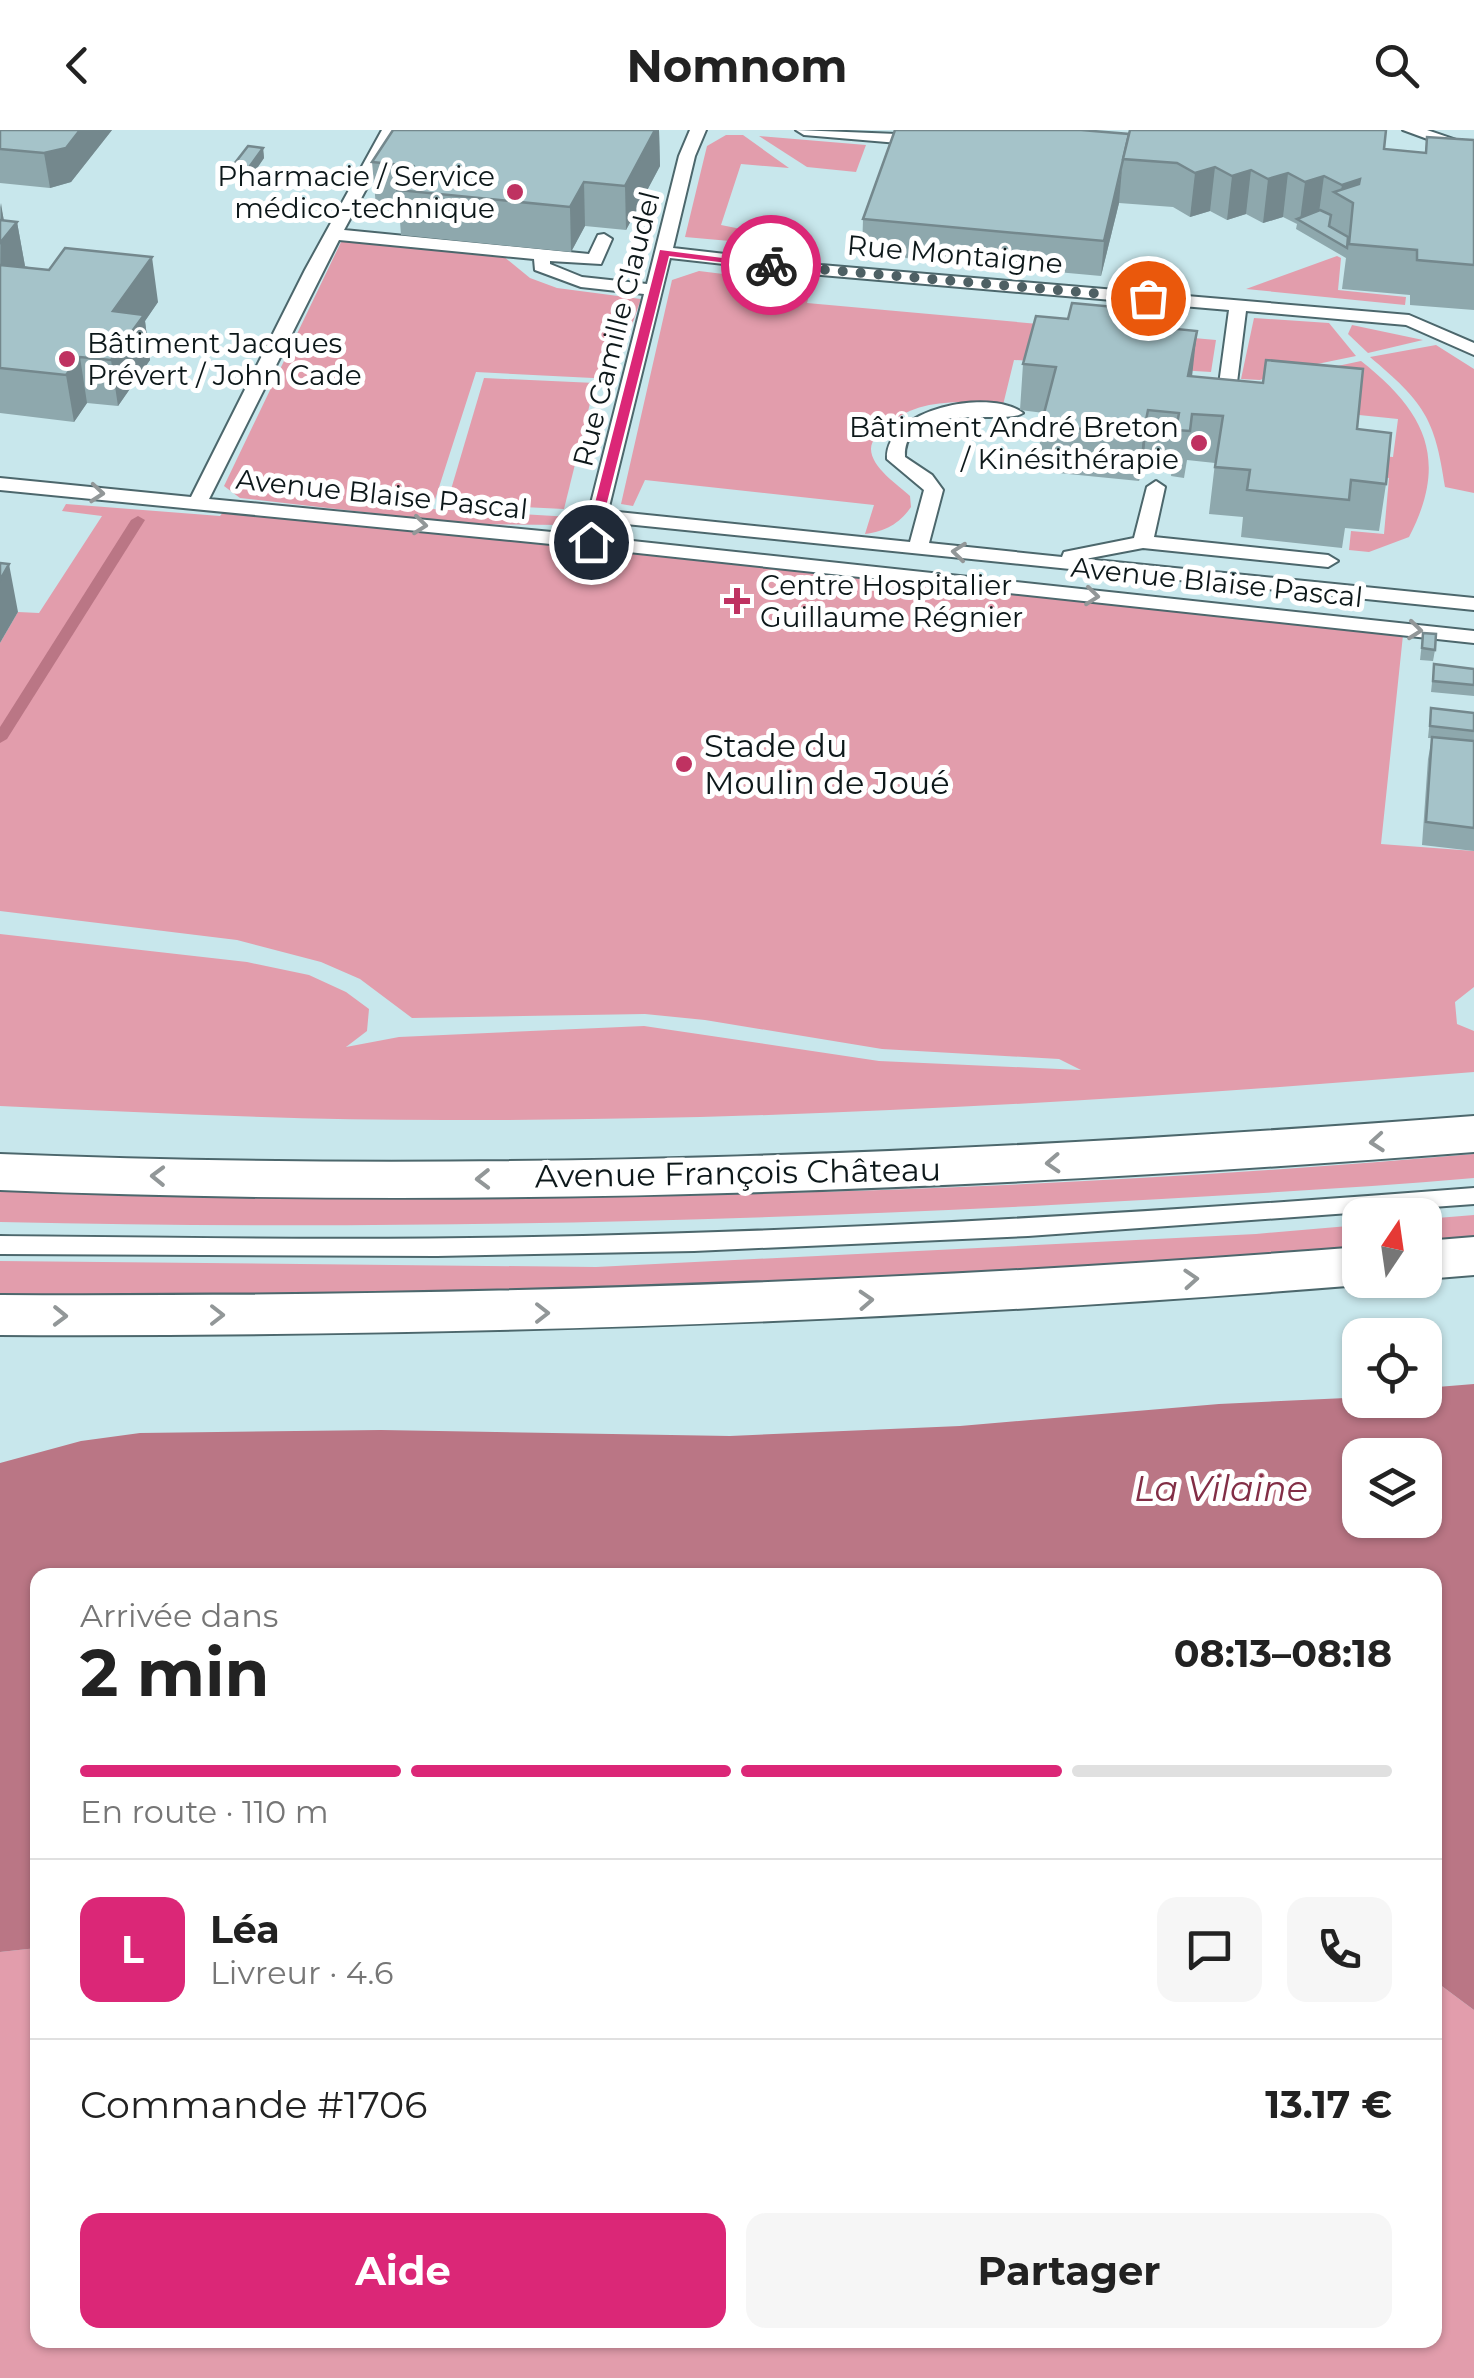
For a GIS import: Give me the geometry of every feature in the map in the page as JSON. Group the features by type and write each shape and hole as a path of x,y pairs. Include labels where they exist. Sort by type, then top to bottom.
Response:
{"main road":[{"name":"Avenue François Château","path":"0,1172 448,1180 886,1171 1236,1154 1474,1134"},
{"path":"1442,1259 1474,1256"},
{"path":"0,1315 585,1312 931,1297 1342,1267"}],"lane":[{"name":"Rue Camille Claudel","path":"591,542 687,156 698,130"},
{"path":"804,130 942,142"},
{"path":"1411,130 1474,151"},
{"path":"198,503 333,234 395,131"},
{"path":"333,234 594,260 604,239"},
{"name":"Rue Montaigne","path":"664,252 809,269 1409,320 1474,350"},
{"path":"544,255 541,266 553,274 583,282 654,290"},
{"path":"1224,414 1238,305"},
{"path":"918,548 934,490 896,459 896,439 931,418 949,413 974,408 1014,412"},
{"name":"Avenue Blaise Pascal","path":"0,484 591,542 1474,637"},
{"path":"1143,542 1156,486"},
{"path":"598,516 1474,604"},
{"path":"1046,561 1143,542 1328,561"},
{"path":"1039,590 1046,561"},
{"path":"0,1245 541,1246 826,1238 1103,1224 1474,1196"}],"shaded area":[{"path":"726,135 743,135 789,168 741,164 721,225 746,230 741,242 685,237 707,146"},
{"path":"759,136 866,145 856,172 807,167"},
{"path":"342,240 503,256 530,278 557,288 641,299 613,379 476,372 432,509 571,517 566,525 468,524 240,498 224,486"},
{"path":"1337,256 1341,258 1338,290 1406,297 1405,305 1246,289"},
{"path":"699,271 812,285 807,303 1216,340 1211,372 1014,360 1003,405 955,402 924,406 896,419 875,438 871,449 875,462 910,496 911,507 897,522 873,533 865,534 874,505 645,480 633,506 621,504 672,280"},
{"path":"1254,318 1329,323 1356,356 1260,380 1241,379"},
{"path":"1352,325 1423,340 1368,353 1348,334"},
{"path":"1436,345 1474,369 1474,493 1445,487 1437,443 1424,413 1403,386 1370,357"},
{"path":"1361,361 1402,399 1424,439 1429,461 1428,484 1409,537 1369,552 1349,550 1351,531 1384,534 1389,478 1356,475 1359,454 1393,457 1398,419 1291,408 1295,375"},
{"path":"484,378 595,383 564,509 447,503"},
{"path":"66,504 220,516 224,511 1403,635 1381,844 1474,851 1474,987 1455,1002 1457,1024 1474,1031 1474,1072 1089,1100 703,1117 390,1120 0,1106 0,934 247,962 309,975 346,992 369,1009 367,1031 346,1047 399,1037 644,1026 879,1061 1081,1070 1059,1059 882,1049 645,1014 412,1018 360,979 321,962 237,940 0,911 0,643 18,612 39,613 102,516 62,511"},
{"path":"1474,1154 1474,1178 1051,1205 657,1220 394,1225 0,1222 0,1190 369,1197 738,1194 1106,1180"},
{"path":"1474,1215 1474,1242 1442,1245 1442,1218"},
{"path":"1342,1227 1342,1253 1264,1260 597,1293 0,1301 0,1261 596,1267"},
{"path":"30,1949 30,2348 1442,2348 1442,1986 1474,2010 1474,2378 0,2378 0,1952"}],"water":[{"name":"La Vilaine","path":"1474,1384 1474,2010 1442,1986 1442,1568 30,1568 30,1949 0,1952 0,1463 81,1441 140,1433 381,1430 730,1436 960,1426 1219,1404 1342,1398 1342,1418 1442,1418 1442,1387"}],"building":[{"path":"0,130 80,130 66,148 44,153 0,149"},
{"path":"393,130 655,130 625,186 584,182 570,207 398,190 413,166 372,162"},
{"path":"895,130 1081,130 1129,134 1104,241 863,219"},
{"path":"1130,130 1386,130 1384,149 1426,153 1427,137 1474,140 1474,265 1417,260 1417,250 1349,244 1353,203 1334,192 1359,184 1360,179 1342,185 1324,176 1305,182 1288,173 1268,179 1251,170 1232,176 1215,167 1195,173 1177,163 1123,159"},
{"path":"248,146 263,148 245,173 228,172"},
{"path":"1320,210 1331,215 1329,226 1348,237 1347,248 1297,219"},
{"path":"0,220 17,222 0,243"},
{"path":"65,248 152,257 113,311 144,315 111,360 80,357 66,375 0,368 0,265 49,270"},
{"path":"1072,303 1169,312 1166,328 1197,331 1188,376 1263,383 1266,360 1363,369 1357,429 1391,433 1386,484 1351,480 1349,500 1247,490 1250,470 1215,467 1223,416 1192,414 1190,431 1176,430 1179,413 1148,410 1143,435 1041,425 1056,367 1023,364 1036,316 1068,319"},
{"path":"0,563 9,564 0,580"},
{"path":"1423,633 1436,634 1435,650 1422,648"},
{"path":"1434,664 1474,669 1474,685 1433,681"},
{"path":"1431,708 1474,713 1474,731 1430,726"},
{"path":"1432,737 1474,741 1474,828 1426,822"}],"waterway":[{"path":"0,739 138,520"}],"way so far":[{"path":"771,265 1148,298"}],"place":[{"name":"Pharmacie / Service médico-technique","path":"515,192"},
{"name":"Bâtiment Jacques Prévert / John Cade","path":"67,359"},
{"name":"Bâtiment André Breton / Kinésithérapie","path":"1199,443"},
{"name":"Centre Hospitalier Guillaume Régnier","path":"737,601"},
{"name":"Stade du Moulin de Joué","path":"684,764"}],"route":[{"path":"591,542 664,252 771,265"}]}
